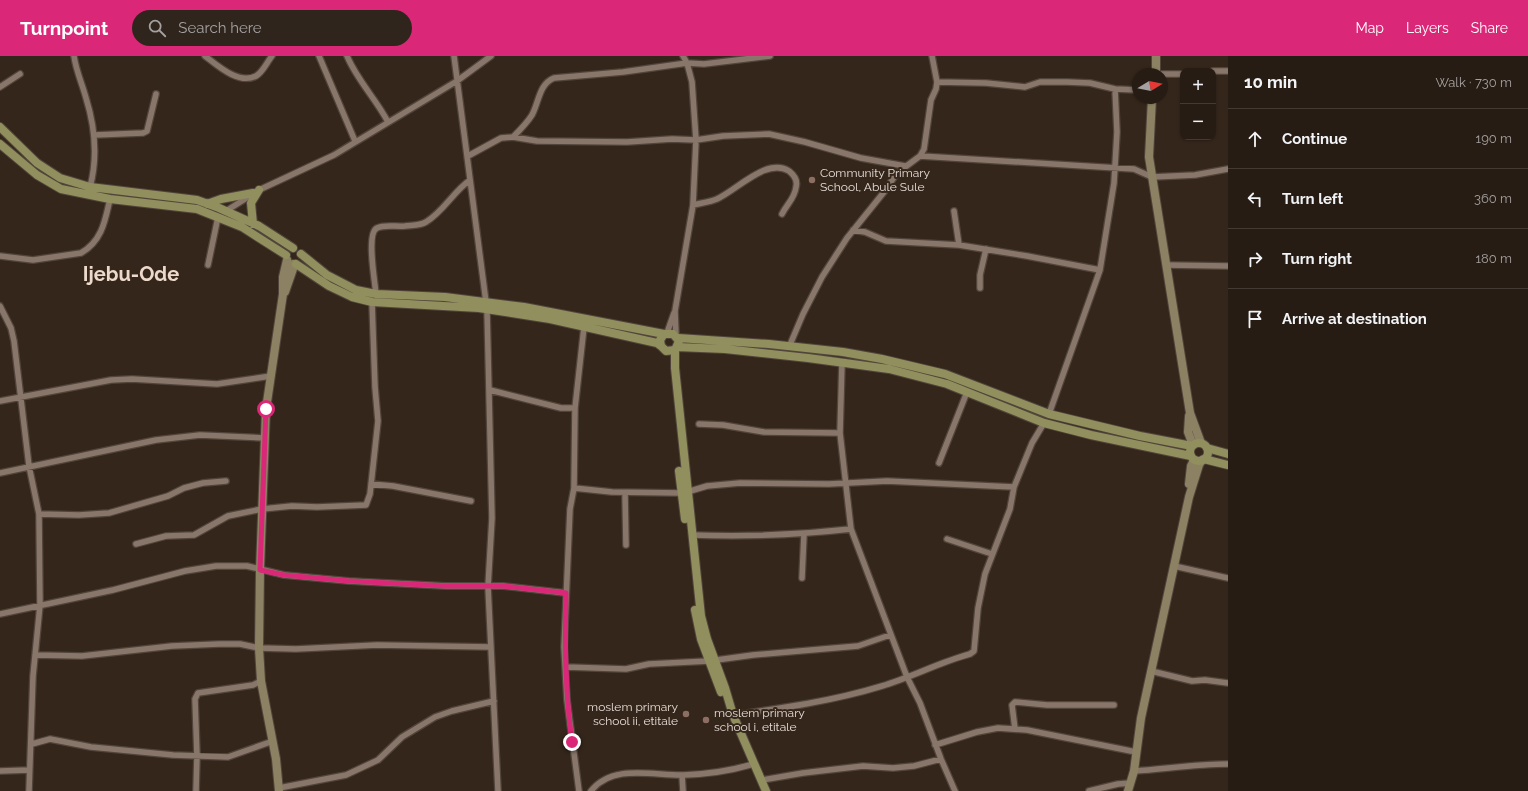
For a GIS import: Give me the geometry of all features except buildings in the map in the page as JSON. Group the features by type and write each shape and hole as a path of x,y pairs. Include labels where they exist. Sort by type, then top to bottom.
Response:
{"main road":[{"path":"0,127 44,169 60,178 90,187 184,198 226,211 253,224 298,250 314,266 336,280 356,290 376,294 445,297 657,343 664,349 725,350 842,362 912,374 966,392 1044,423 1228,465"},
{"path":"0,144 19,161 51,184 79,194 110,199 183,206 218,217 242,227 329,286 352,297 372,302 540,309 677,337 769,344 843,352 925,369 971,384 1049,414 1122,432 1198,445 1228,453"},
{"path":"207,204 221,199 256,192"},
{"path":"253,224 251,203 256,192"},
{"path":"290,260 288,250 293,248"},
{"path":"290,260 301,259 301,254"},
{"path":"666,334 660,340 664,349 673,394 697,624 733,715 766,791"},
{"path":"677,337 675,375 684,493 692,535 701,616 712,661 761,791"},
{"path":"1198,445 1208,452 1198,459"},
{"path":"1198,445 1198,459"}],"street":[{"path":"74,56 76,72 86,97 94,135 96,162 90,187"},
{"path":"205,56 228,74 246,78 255,77 260,73 272,56"},
{"path":"319,56 355,141"},
{"path":"347,56 352,68 378,104 388,122"},
{"path":"454,56 459,107 468,156 487,306 492,518 488,587 498,791"},
{"path":"226,211 256,192 314,165 388,122 457,81 491,56"},
{"path":"666,334 675,311 693,205 696,140 692,82 687,63 683,56"},
{"path":"513,137 532,114 540,91 548,81 562,77 623,72 687,63 704,64 770,56"},
{"path":"789,347 803,314 822,277 853,230 884,192 897,173 920,156 926,144 931,100 936,89 932,56"},
{"path":"1156,56 1156,68"},
{"path":"1216,71 1228,71"},
{"path":"0,87 20,74"},
{"path":"1168,74 1180,74"},
{"path":"936,82 966,82 1025,87 1040,82 1066,82 1104,85 1115,89 1132,90"},
{"path":"1049,414 1100,270 1114,183 1117,132 1115,89"},
{"path":"94,135 143,133 147,131 156,94"},
{"path":"1152,104 1148,157 1190,413 1198,445"},
{"path":"468,156 501,138 513,137 537,141 627,142 672,139 696,140 723,136 769,134 805,142 861,158 905,166"},
{"path":"920,156 1134,170 1152,177 1195,175 1228,169"},
{"path":"693,205 716,200 766,169 777,167 785,169 794,175 797,185 792,199 786,205 782,214"},
{"path":"376,294 372,252 372,234 375,229 384,226 418,226 424,223 448,203 461,186 470,180"},
{"path":"0,256 33,260 81,253 88,250 104,228 110,199"},
{"path":"954,211 959,245"},
{"path":"208,265 218,217"},
{"path":"853,230 865,232 886,241 959,245 1100,270"},
{"path":"980,288 980,275 986,249"},
{"path":"290,260 283,276 283,294 271,376 265,438 260,570 259,648 261,681 273,741 279,789 346,775 378,760 402,737 435,717 452,711 494,701"},
{"path":"1166,264 1228,266"},
{"path":"136,544 166,536 194,536 228,516 262,509 292,506 317,507 366,505 370,494 378,421 375,387 372,302"},
{"path":"0,306 11,328 22,398 29,466 39,514 40,605 35,655 29,791"},
{"path":"675,311 677,337"},
{"path":"579,791 567,700 564,647 570,509 574,488 575,408 584,327"},
{"path":"842,362 840,433 844,483 851,529 890,635 902,662 906,677 920,703 941,759 956,791"},
{"path":"0,401 111,380 132,379 217,384 271,376"},
{"path":"490,390 542,404 561,408 575,408"},
{"path":"939,463 966,392"},
{"path":"733,715 794,707 859,693 970,654 974,651 981,590 992,554 1010,509 1014,488 1032,443 1044,423"},
{"path":"699,424 723,424 764,432 840,433"},
{"path":"0,473 156,440 200,435 265,438"},
{"path":"1089,791 1118,784 1130,787 1134,771 1141,718 1189,497 1191,466 1198,459"},
{"path":"39,514 78,515 109,513 168,496 184,488 203,483 226,481"},
{"path":"574,488 625,493 684,493 707,486 720,484 844,483 887,481 1014,488"},
{"path":"371,484 393,486 471,501"},
{"path":"625,493 626,545"},
{"path":"692,535 727,536 804,534 851,529"},
{"path":"802,578 804,534"},
{"path":"946,538 992,554"},
{"path":"0,614 202,568 247,566 284,575 349,581 488,587 503,586 566,593"},
{"path":"1174,566 1228,578"},
{"path":"566,667 626,669 649,664 712,661 753,655 858,646 890,635"},
{"path":"35,655 82,656 172,646 240,644 259,648 296,650 377,645 491,647"},
{"path":"1151,671 1192,681 1205,680 1228,683"},
{"path":"196,791 197,756 195,699 198,693 253,685 261,681"},
{"path":"1015,729 1012,705 1015,702 1047,705 1114,705"},
{"path":"936,746 990,728 1015,729 1136,752"},
{"path":"32,744 50,739 91,747 197,756 228,757 273,741"},
{"path":"762,780 803,773 863,766 893,768 914,766 941,759"},
{"path":"1134,771 1170,769 1200,764 1228,764"},
{"path":"591,791 596,785 616,775 642,773 682,775 726,772 750,765"},
{"path":"0,771 30,770"},
{"path":"682,775 683,791"}],"place":[{"name":"Community Primary School, Abule Sule","path":"812,180"},
{"name":"moslem primary school ii, etitale","path":"686,714"},
{"name":"moslem primary school i, etitale","path":"706,720"}],"district":[{"name":"Ijebu-Ode","path":"131,274"}],"route":[{"path":"266,409 260,570 284,575 396,585 503,586 566,593 564,647 567,700 572,742"}]}
